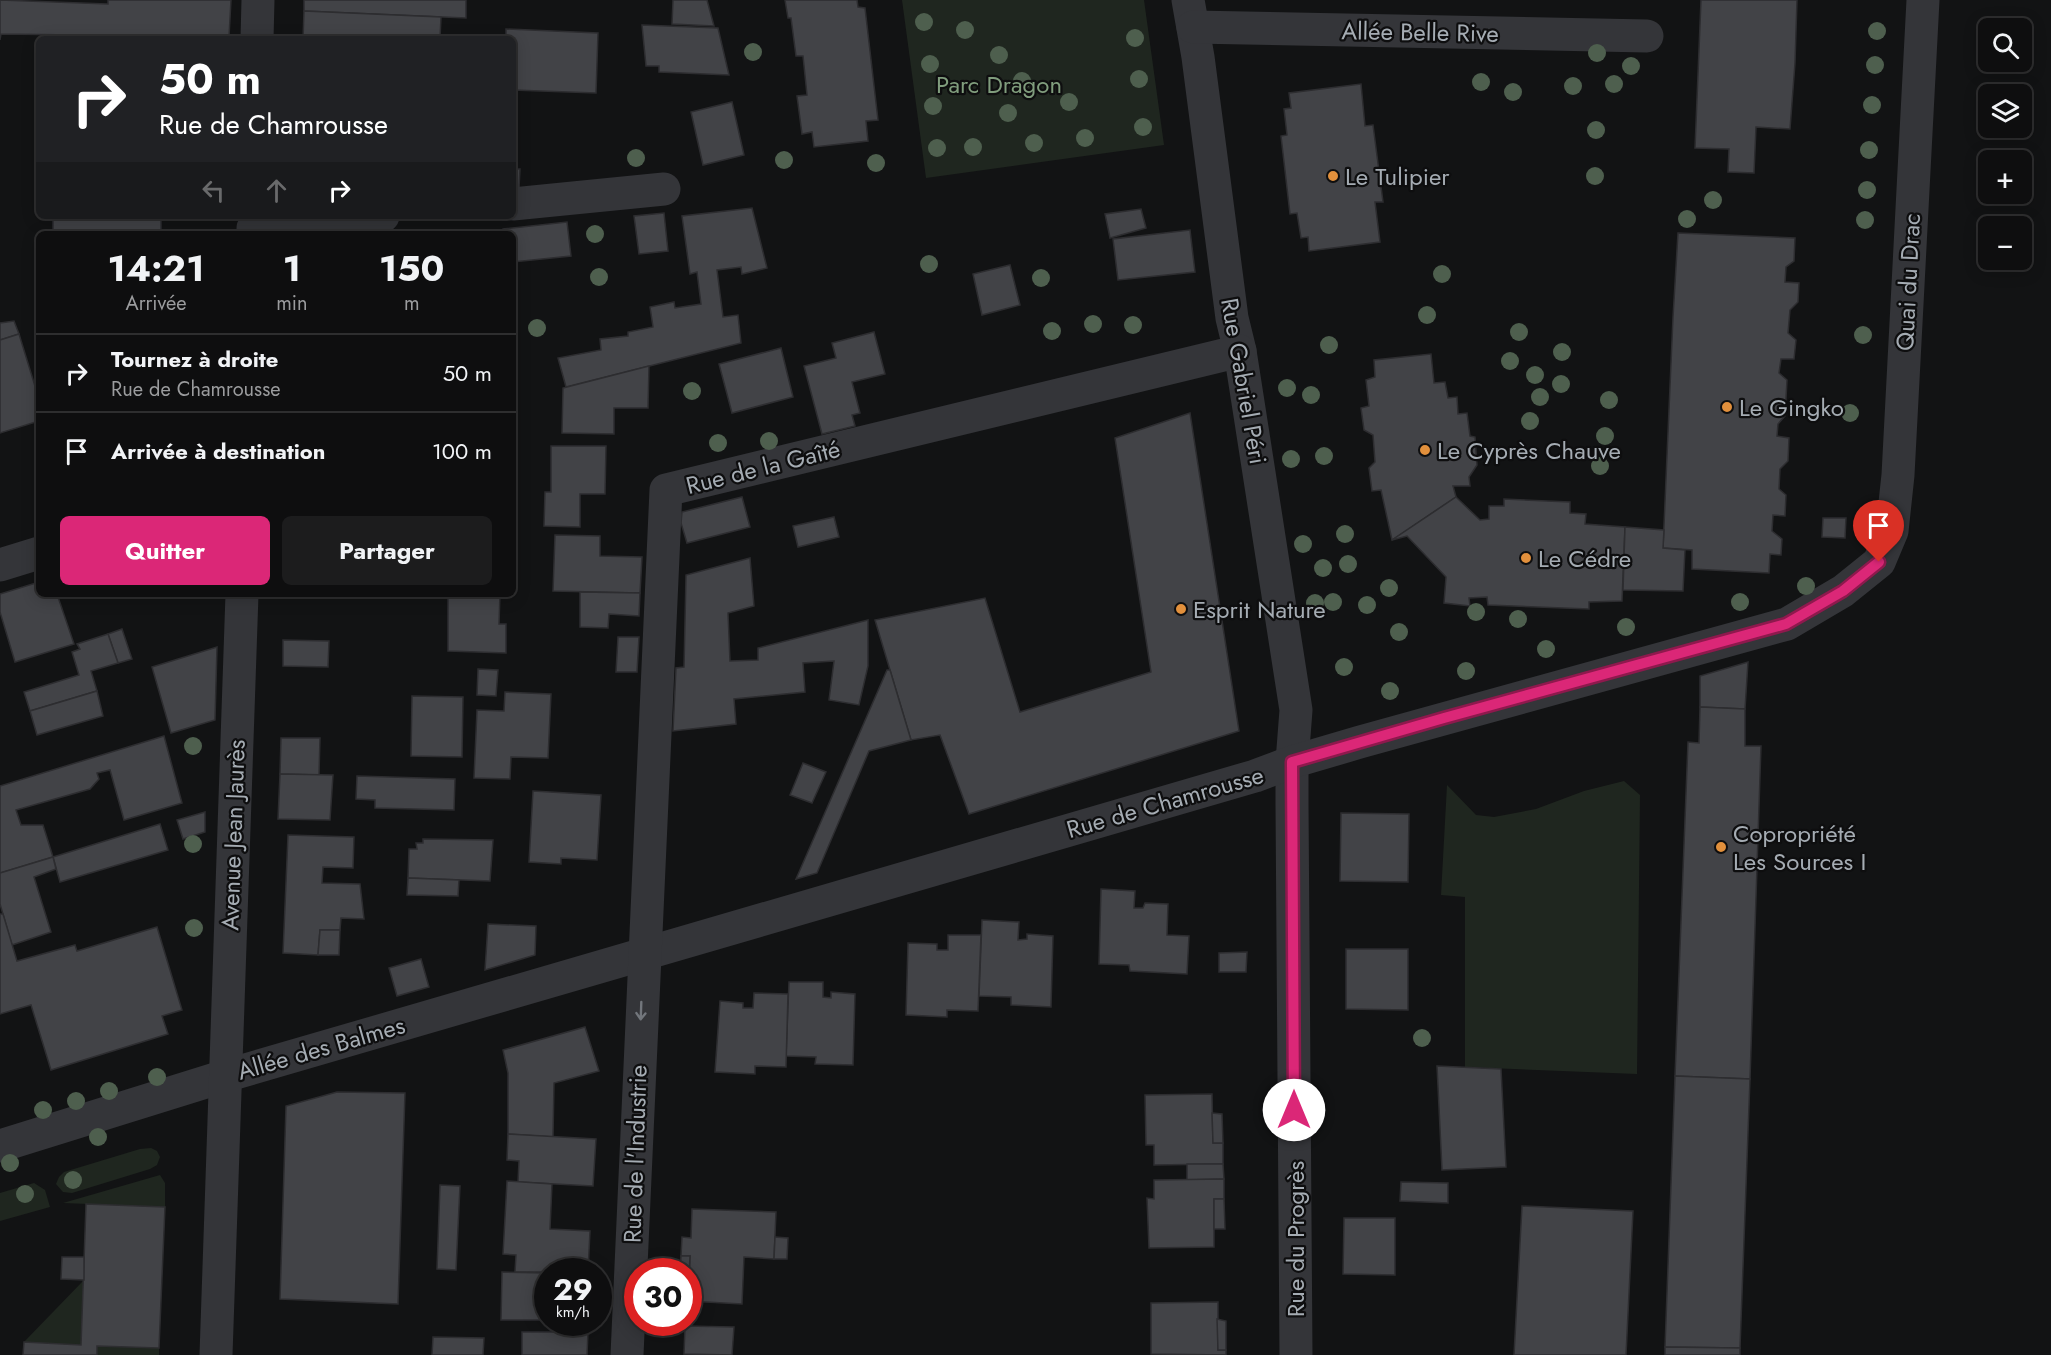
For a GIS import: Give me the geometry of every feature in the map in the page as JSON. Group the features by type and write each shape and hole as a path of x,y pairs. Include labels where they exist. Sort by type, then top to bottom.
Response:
{"street":[{"path":"257,36 258,0"},
{"name":"Quai du Drac","path":"1879,562 1892,531 1898,475 1923,0"},
{"name":"Allée Belle Rive","path":"1190,14 1647,36"},
{"name":"Rue Gabriel Péri","path":"1190,14 1232,318 1240,351 1296,710 1292,762"},
{"path":"516,204 664,189"},
{"path":"253,226 344,219"},
{"name":"Rue de la Gaîté","path":"644,953 666,490 1240,351"},
{"path":"0,565 36,555"},
{"name":"Rue de Chamrousse","path":"644,953 1255,776 1292,762 1444,718 1786,624 1843,591 1879,562"},
{"name":"Avenue Jean Jaurès","path":"216,1355 242,597"},
{"name":"Rue du Progrès","path":"1292,762 1296,1355"},
{"name":"Allée des Balmes","path":"0,1146 225,1076 644,953"},
{"name":"Rue de l'Industrie","path":"627,1355 644,953"}],"green space":[{"name":"Parc Dragon","path":"902,0 1144,0 1164,145 926,178"},
{"path":"1624,781 1640,795 1637,1074 1465,1067 1465,897 1441,895 1447,785 1476,815 1494,817 1536,809 1584,791"},
{"path":"151,1148 157,1151 160,1157 157,1165 150,1169 72,1193 63,1192 56,1184 64,1172 140,1149"},
{"path":"160,1175 165,1183 165,1207 63,1203"},
{"path":"34,1183 45,1190 50,1207 0,1221 0,1193"},
{"path":"84,1280 81,1345 24,1342"},
{"path":"97,1346 159,1348 159,1355 97,1355"}],"building":[{"path":"0,0 108,4 108,0 231,0 229,36 1,34 0,40"},
{"path":"304,0 466,0 466,18 304,11"},
{"path":"673,0 707,0 714,26 672,24"},
{"path":"785,0 857,0 858,7 865,8 878,120 866,121 868,141 814,147 812,132 802,134 797,96 807,95 803,56 796,56 791,18 788,18"},
{"path":"1701,0 1797,0 1790,129 1756,127 1754,173 1728,172 1729,149 1695,148"},
{"path":"304,11 441,17 440,36 303,36"},
{"path":"642,25 718,28 729,75 659,72 659,66 646,66"},
{"path":"506,29 598,33 596,93 516,90 516,36 506,36"},
{"name":"Le Tulipier","path":"1361,84 1365,126 1373,125 1383,202 1375,202 1380,242 1309,251 1308,237 1301,238 1297,213 1290,214 1281,136 1287,135 1284,109 1291,108 1289,93"},
{"path":"732,102 744,155 703,165 691,112"},
{"path":"516,169 520,169 519,189 516,189"},
{"path":"752,208 767,268 742,274 741,267 717,270 723,317 738,315 741,343 566,387 558,358 601,350 600,339 628,336 628,332 653,327 650,307 674,302 675,308 701,304 697,272 690,274 682,216"},
{"path":"1141,209 1146,228 1110,238 1105,214"},
{"path":"664,213 668,251 639,254 634,216"},
{"path":"53,219 161,219 161,231 53,231"},
{"path":"567,222 571,256 516,262 516,231 503,231 503,229"},
{"path":"1190,230 1195,272 1118,280 1113,239"},
{"name":"Le Gingko","path":"1678,233 1795,238 1794,261 1786,267 1785,282 1799,283 1798,302 1790,310 1788,333 1796,340 1794,359 1781,359 1779,373 1787,380 1785,416 1778,424 1777,436 1789,438 1788,461 1780,469 1779,489 1786,495 1785,516 1773,515 1772,531 1782,539 1781,555 1770,554 1769,573 1692,569 1692,550 1663,548"},
{"path":"1010,265 1020,305 982,315 973,274"},
{"path":"14,321 19,334 0,340 0,323"},
{"path":"874,332 885,374 852,382 860,413 852,415 855,426 822,434 804,366 836,358 832,343"},
{"path":"19,334 36,389 36,422 0,433 0,340"},
{"path":"781,348 793,397 732,413 719,364"},
{"name":"Le Cyprès Chauve","path":"1431,354 1434,383 1445,382 1448,398 1457,397 1458,414 1467,413 1470,436 1475,437 1477,465 1469,477 1470,486 1453,486 1456,497 1392,540 1381,490 1372,491 1369,468 1375,462 1373,435 1364,430 1361,408 1369,406 1366,380 1375,377 1374,360"},
{"path":"649,366 648,408 614,408 614,434 562,433 563,388"},
{"name":"Esprit Nature","path":"1190,413 1239,731 969,814 940,735 911,740 875,620 985,598 1020,712 1151,672 1115,438"},
{"path":"551,446 606,446 605,494 580,494 580,527 544,526 545,492 551,492"},
{"path":"742,497 750,527 687,543 681,523 682,512"},
{"name":"Le Cédre","path":"1456,497 1480,520 1489,519 1489,506 1504,506 1504,499 1570,502 1570,513 1586,514 1585,524 1625,527 1622,601 1589,602 1589,609 1488,605 1487,597 1469,598 1470,606 1444,603 1446,577 1407,536 1392,540"},
{"path":"834,517 839,537 798,547 793,526"},
{"path":"1823,518 1846,518 1845,538 1822,537"},
{"path":"1625,527 1664,530 1663,548 1685,550 1683,591 1623,590"},
{"path":"555,535 600,536 600,556 642,557 640,593 553,591"},
{"path":"750,558 754,606 728,613 730,661 758,660 758,648 868,620 868,666 859,705 829,700 834,661 803,663 805,692 734,699 736,724 673,731 676,668 684,667 686,575"},
{"path":"36,583 36,597 58,597 74,644 15,662 0,612 0,594"},
{"path":"580,592 640,593 639,616 609,614 608,628 580,627"},
{"path":"448,597 500,597 499,624 506,624 506,653 448,651"},
{"path":"122,629 132,659 118,663 108,634"},
{"path":"108,634 118,663 91,671 97,691 30,711 24,692 79,675 72,652 80,649 77,644"},
{"path":"618,637 639,637 637,672 616,672"},
{"path":"283,640 329,641 328,667 283,666"},
{"path":"217,647 215,720 171,733 152,667"},
{"path":"1748,662 1745,709 1700,707 1700,676"},
{"path":"478,669 498,670 496,696 477,695"},
{"path":"887,670 890,670 911,740 869,751 817,873 796,879"},
{"path":"97,691 103,716 37,735 30,711"},
{"path":"505,692 551,694 548,758 511,757 510,779 474,778 477,710 504,711"},
{"path":"412,696 463,697 462,757 411,756"},
{"name":"Copropriété Les Sources I","path":"1700,707 1745,709 1745,746 1761,746 1750,1079 1675,1076 1688,742 1699,743"},
{"path":"164,736 182,803 124,820 110,770 97,773 99,779 90,789 16,810 21,825 43,825 53,857 0,873 0,786"},
{"path":"281,738 320,738 319,775 280,774"},
{"path":"803,763 826,772 812,803 790,795"},
{"path":"280,774 333,775 330,820 278,819"},
{"path":"357,776 455,779 454,810 375,808 375,800 356,799"},
{"path":"533,791 601,795 597,860 561,858 561,864 529,862"},
{"path":"205,812 205,832 183,839 177,820"},
{"path":"1341,813 1409,814 1408,882 1340,881"},
{"path":"160,824 168,850 60,882 53,857"},
{"path":"288,835 354,837 353,868 323,867 322,883 360,884 364,919 341,918 340,930 320,930 318,955 283,953"},
{"path":"423,839 493,840 490,881 408,878 409,849 417,849 416,843 423,843"},
{"path":"53,857 56,869 34,877 51,932 12,945 0,904 0,873"},
{"path":"408,878 459,880 458,896 407,895"},
{"path":"1101,889 1135,891 1134,908 1143,908 1145,903 1168,904 1167,935 1189,936 1187,974 1130,971 1129,965 1099,964"},
{"path":"0,914 3,914 17,961 75,945 77,951 157,927 182,1010 162,1016 168,1034 51,1070 31,1005 0,1014"},
{"path":"982,920 1019,922 1018,940 1027,939 1027,934 1053,936 1051,1007 1011,1005 1011,997 979,996"},
{"path":"488,924 536,926 535,955 485,970"},
{"path":"320,930 340,930 339,955 318,955"},
{"path":"948,935 981,935 978,1011 947,1010 947,1017 906,1015 908,943 937,944 937,950 948,950"},
{"path":"1346,949 1408,949 1408,1010 1346,1009"},
{"path":"1247,952 1246,972 1219,972 1219,953"},
{"path":"421,959 429,987 397,996 389,968"},
{"path":"789,982 823,982 823,997 831,998 831,992 855,994 853,1065 815,1064 816,1057 786,1056"},
{"path":"754,993 788,994 786,1067 755,1066 755,1074 715,1072 720,1001 743,1003 743,1008 753,1008"},
{"path":"585,1027 599,1071 554,1083 553,1137 508,1134 508,1073 503,1050"},
{"path":"1437,1066 1501,1069 1506,1167 1442,1170"},
{"path":"1675,1076 1750,1079 1740,1348 1665,1347"},
{"path":"337,1092 405,1093 398,1304 280,1299 286,1106"},
{"path":"1212,1094 1213,1143 1223,1143 1223,1164 1154,1165 1154,1145 1146,1145 1145,1095"},
{"path":"1212,1113 1222,1114 1223,1143 1213,1143"},
{"path":"508,1134 596,1139 593,1186 518,1182 519,1161 507,1160"},
{"path":"1187,1164 1223,1164 1224,1179 1187,1180"},
{"path":"1224,1179 1224,1199 1214,1199 1214,1247 1149,1248 1147,1198 1154,1199 1154,1180"},
{"path":"507,1181 552,1184 550,1229 590,1231 589,1258 534,1258 534,1272 515,1272 516,1255 503,1254"},
{"path":"1401,1182 1448,1183 1448,1203 1400,1201"},
{"path":"440,1185 460,1186 456,1270 437,1269"},
{"path":"1214,1199 1224,1199 1225,1229 1214,1229"},
{"path":"86,1204 165,1207 159,1348 97,1346 97,1355 23,1355 24,1342 81,1345"},
{"path":"1522,1206 1633,1211 1626,1355 1514,1355"},
{"path":"692,1209 776,1212 774,1259 744,1257 742,1304 702,1302 702,1258 681,1256 682,1237 691,1238"},
{"path":"1344,1218 1395,1218 1395,1275 1343,1274"},
{"path":"775,1237 788,1238 787,1259 774,1259"},
{"path":"62,1257 84,1257 84,1280 61,1279"},
{"path":"502,1272 534,1273 534,1320 501,1320"},
{"path":"1218,1302 1218,1350 1226,1350 1226,1355 1151,1354 1151,1303"},
{"path":"1217,1319 1226,1321 1226,1350 1218,1350"},
{"path":"702,1326 734,1327 732,1355 684,1354 685,1336 702,1336"},
{"path":"522,1332 534,1332 534,1336 588,1336 587,1355 522,1355"},
{"path":"433,1337 484,1338 483,1355 432,1355"},
{"path":"1665,1347 1740,1348 1740,1355 1665,1355"}],"place":[{"name":"Le Tulipier","path":"1333,176"},
{"name":"Le Gingko","path":"1727,407"},
{"name":"Le Cyprès Chauve","path":"1425,450"},
{"name":"Le Cédre","path":"1526,558"},
{"name":"Esprit Nature","path":"1181,609"},
{"name":"Copropriété Les Sources I","path":"1721,847"}],"route":[{"path":"1294,1110 1292,762 1786,624 1843,591 1879,562"}]}
